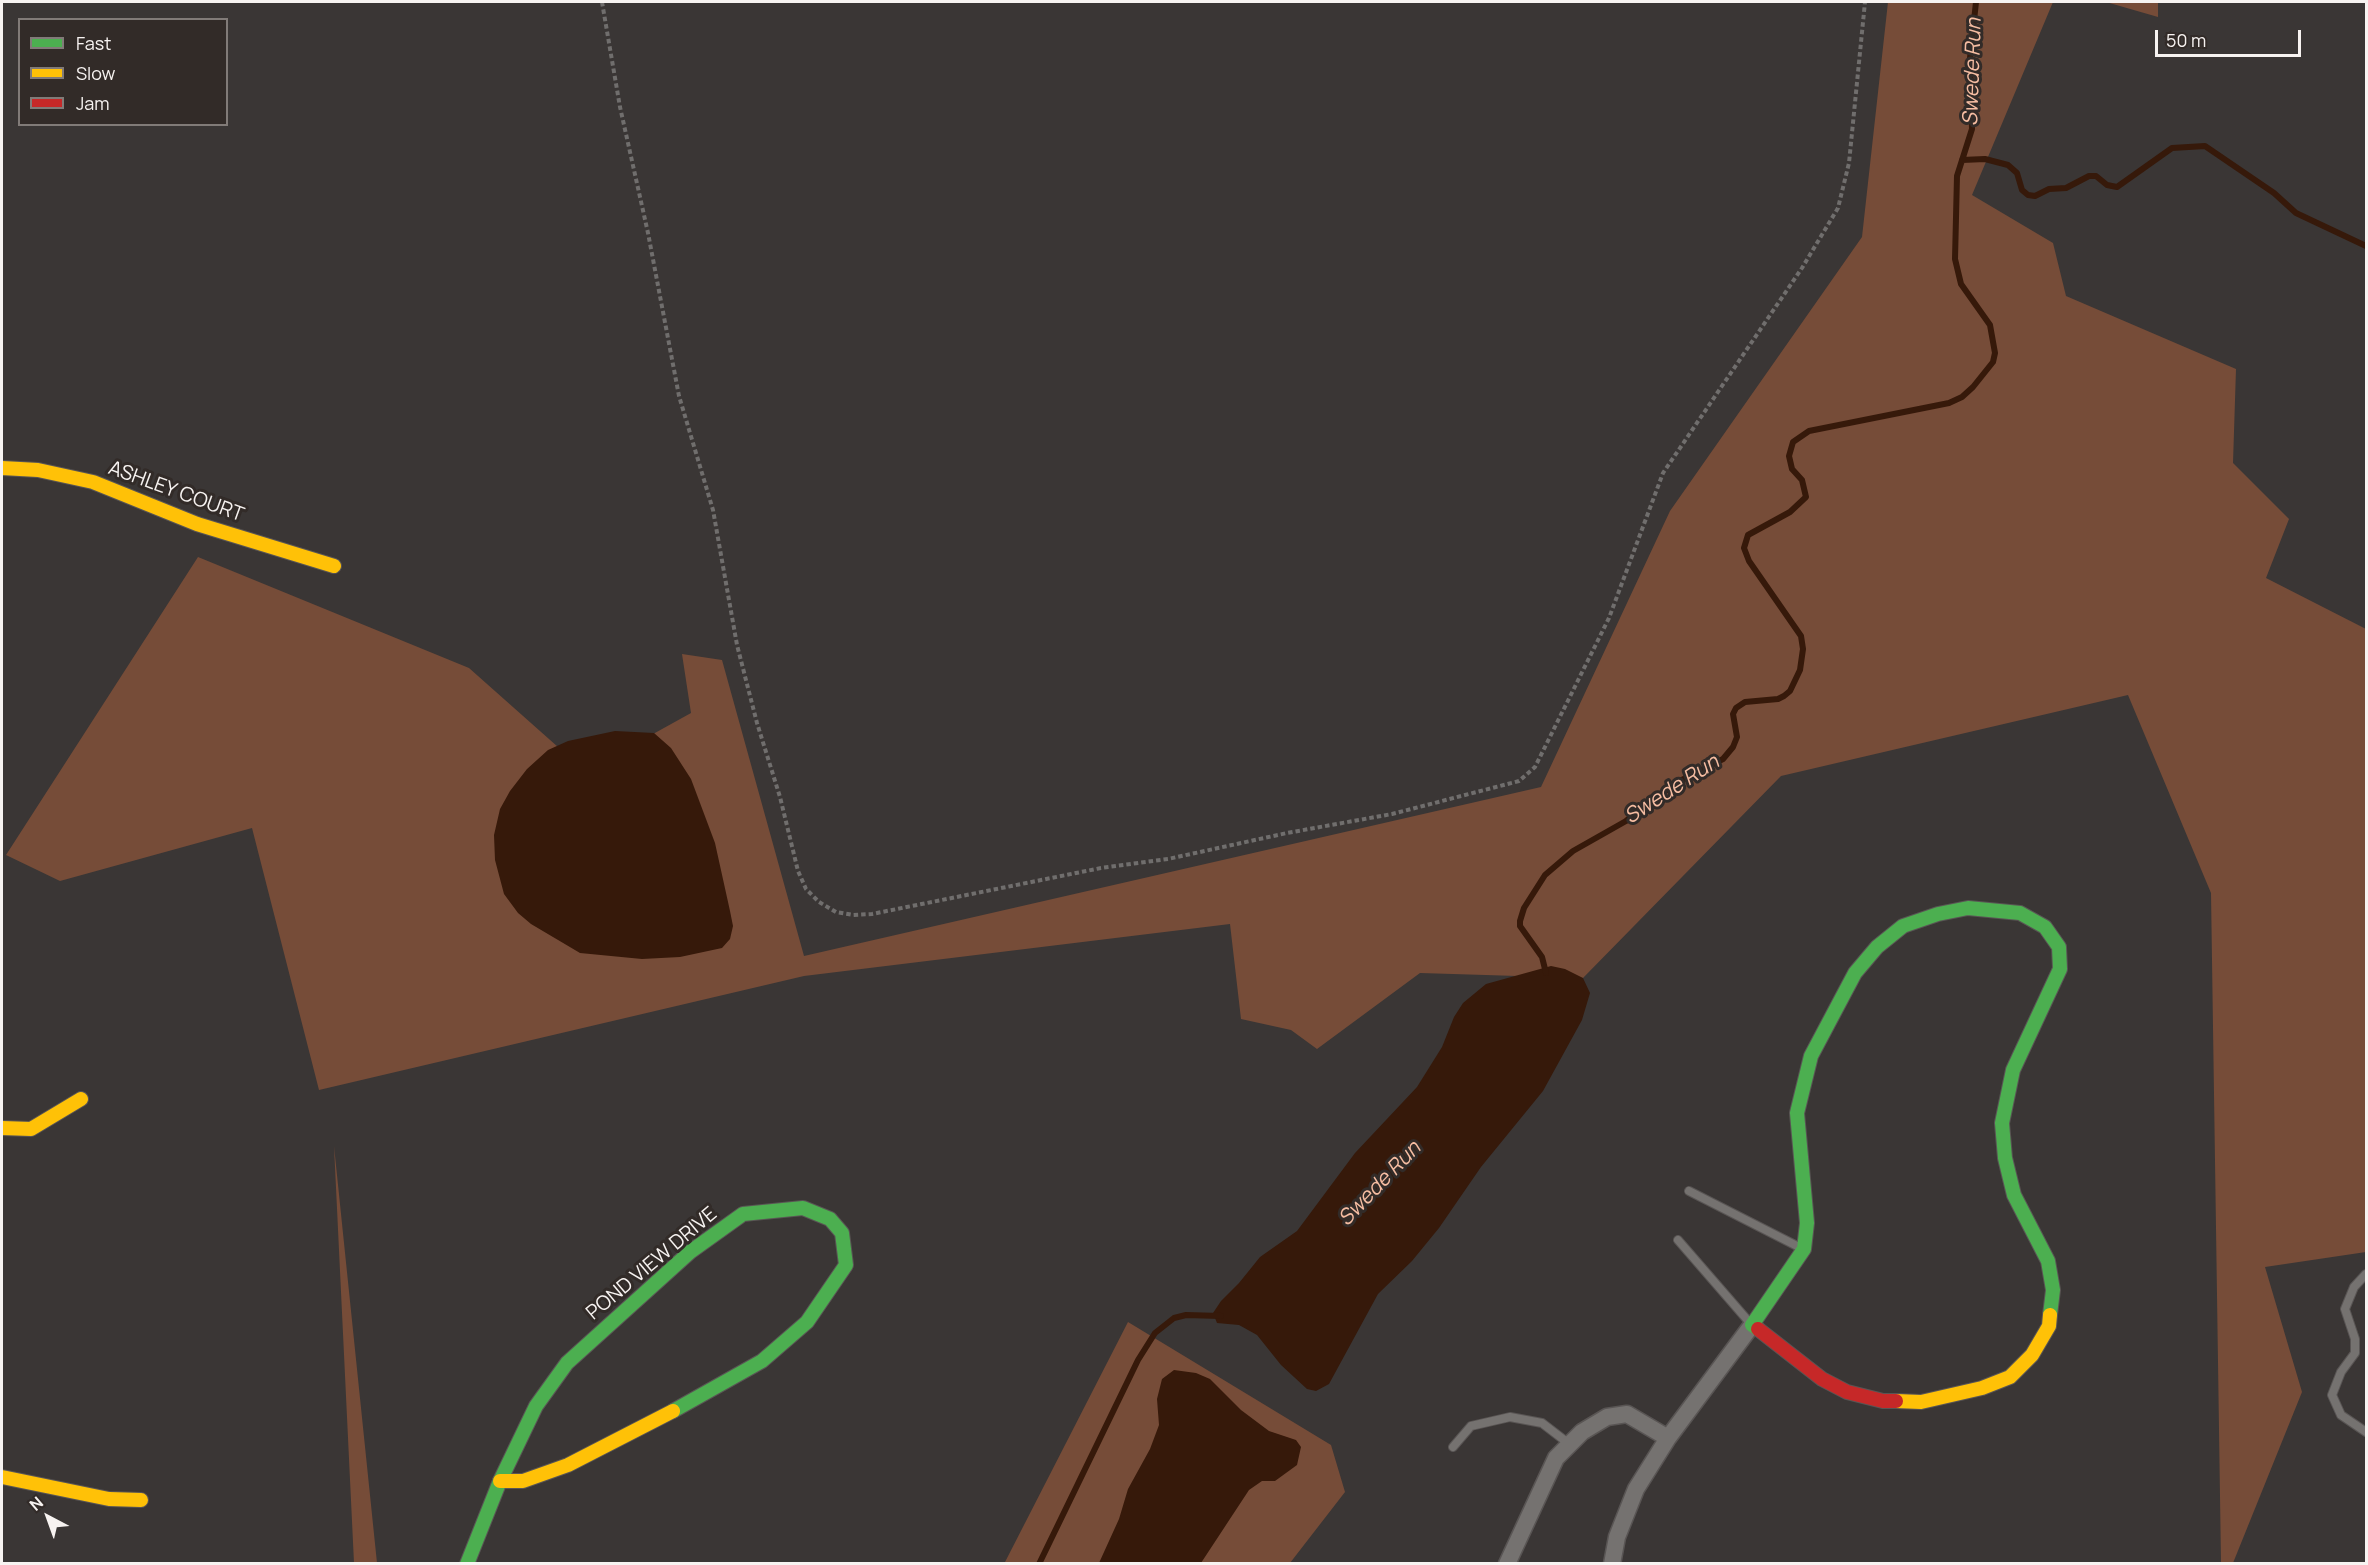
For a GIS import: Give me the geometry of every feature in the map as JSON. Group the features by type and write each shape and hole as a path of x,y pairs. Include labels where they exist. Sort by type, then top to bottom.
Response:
{"street":[{"name":"ASHLEY COURT","path":"2,468 38,470 93,482 197,524 334,566"},
{"path":"1612,1563 1617,1537 1636,1489 1668,1438 1752,1325 1804,1249 1808,1223 1797,1113 1802,1084 1811,1056 1855,973 1877,947 1903,926 1938,914 1968,908 2020,913 2045,927 2059,947 2060,969 2013,1070 2002,1123 2005,1158 2014,1195 2048,1261 2053,1290 2049,1326 2032,1355 2010,1377 1982,1388 1921,1402 1883,1401 1847,1392 1822,1379 1752,1325"},
{"path":"2,1128 31,1129 81,1099"},
{"name":"POND VIEW DRIVE","path":"467,1563 501,1481 536,1406 567,1363 690,1252 743,1214 803,1208 830,1219 842,1233 846,1265 807,1322 762,1361 707,1393 567,1465 524,1481 501,1481"},
{"path":"1508,1563 1556,1458 1568,1443 1607,1417 1627,1414 1668,1438"},
{"path":"2,1477 109,1499 141,1500"}],"lane":[{"path":"1689,1191 1804,1249"},
{"path":"1678,1240 1752,1325"},
{"path":"2367,1274 2354,1287 2345,1309 2355,1339 2355,1353 2341,1372 2332,1395 2341,1415 2367,1432"},
{"path":"1453,1447 1471,1426 1510,1417 1542,1424 1568,1443"}],"path":[{"path":"602,2 620,106 648,233 679,396 713,510 737,645 757,723 780,796 798,871 806,889 819,902 836,912 853,915 872,914 1101,868 1168,859 1287,833 1392,814 1519,781 1535,766 1609,618 1663,473 1802,268 1838,208 1849,163 1865,2"}],"shaded area":[{"path":"1888,2 2053,2 1972,195 2053,243 2066,296 2236,369 2233,463 2289,519 2266,578 2366,629 2366,1252 2265,1267 2302,1392 2233,1563 2221,1563 2211,893 2128,695 1781,776 1583,978 1420,973 1317,1049 1291,1030 1241,1019 1230,924 804,976 319,1090 252,828 60,881 6,855 198,557 469,668 567,755 635,744 691,713 682,654 722,660 804,956 1541,787 1670,511 1862,237"},
{"path":"2106,2 2158,2 2158,17"},
{"path":"334,1146 377,1563 354,1563"},
{"path":"1128,1322 1331,1445 1345,1492 1290,1563 1004,1564"}],"water":[{"path":"615,731 654,733 671,748 691,779 715,843 733,926 730,939 722,948 680,957 642,959 580,953 531,924 518,913 504,894 495,860 494,835 500,809 510,791 527,769 548,750 568,741"},
{"path":"1551,966 1565,969 1583,978 1590,993 1582,1020 1543,1091 1481,1167 1439,1228 1412,1261 1378,1294 1329,1384 1316,1391 1307,1389 1281,1365 1257,1335 1239,1325 1217,1323 1213,1313 1221,1301 1260,1257 1297,1231 1355,1153 1417,1087 1442,1047 1454,1017 1463,1003 1486,984"},
{"path":"1174,1370 1196,1373 1210,1379 1241,1410 1269,1431 1296,1440 1301,1447 1297,1465 1275,1481 1262,1481 1249,1490 1201,1563 1099,1563 1119,1519 1128,1489 1150,1449 1159,1425 1157,1399 1162,1379"}],"waterway":[{"name":"Swede Run","path":"1546,973 1542,957 1520,926 1524,908 1545,875 1573,851 1626,821 1674,784 1723,759 1733,747 1737,737 1733,714 1736,708 1745,702 1778,699 1784,696 1790,691 1800,670 1803,649 1801,636 1749,561 1744,548 1748,535 1790,512 1806,497 1802,480 1792,469 1789,456 1793,442 1809,431 1949,403 1962,397 1973,387 1993,362 1995,353 1990,325 1961,284 1955,259 1957,176 1972,129 1970,58 1976,2"},
{"path":"1962,160 1985,159 2008,165 2017,173 2022,190 2028,195 2035,196 2049,189 2066,188 2089,176 2096,176 2107,185 2117,187 2172,148 2205,146 2274,193 2296,213 2366,246"},
{"name":"Swede Run","path":"1039,1564 1138,1360 1155,1333 1174,1318 1186,1315 1221,1316"}],"traffic: fast":[{"path":"1968,908 2020,913 2045,927 2059,947 2060,969 2013,1070 2002,1123 2005,1158 2014,1195 2048,1261 2053,1290 2050,1315"},
{"path":"1758,1329 1752,1325 1804,1249 1807,1223 1797,1113 1811,1056 1855,973 1877,947 1903,926 1938,914 1968,908"},
{"path":"467,1564 500,1481 536,1406 567,1363 690,1252 743,1214 803,1208 830,1219 842,1233 846,1265 807,1322 762,1361 673,1411"}],"traffic: slow":[{"path":"2,468 38,470 93,482 197,524 334,566"},
{"path":"2,1128 31,1129 81,1099"},
{"path":"1896,1401 1921,1402 1982,1388 2010,1377 2032,1355 2049,1326 2050,1315"},
{"path":"500,1481 523,1481 568,1465 673,1411"},
{"path":"2,1477 109,1499 141,1500"}],"traffic: jam":[{"path":"1758,1329 1822,1379 1847,1392 1883,1401 1896,1401"}]}
